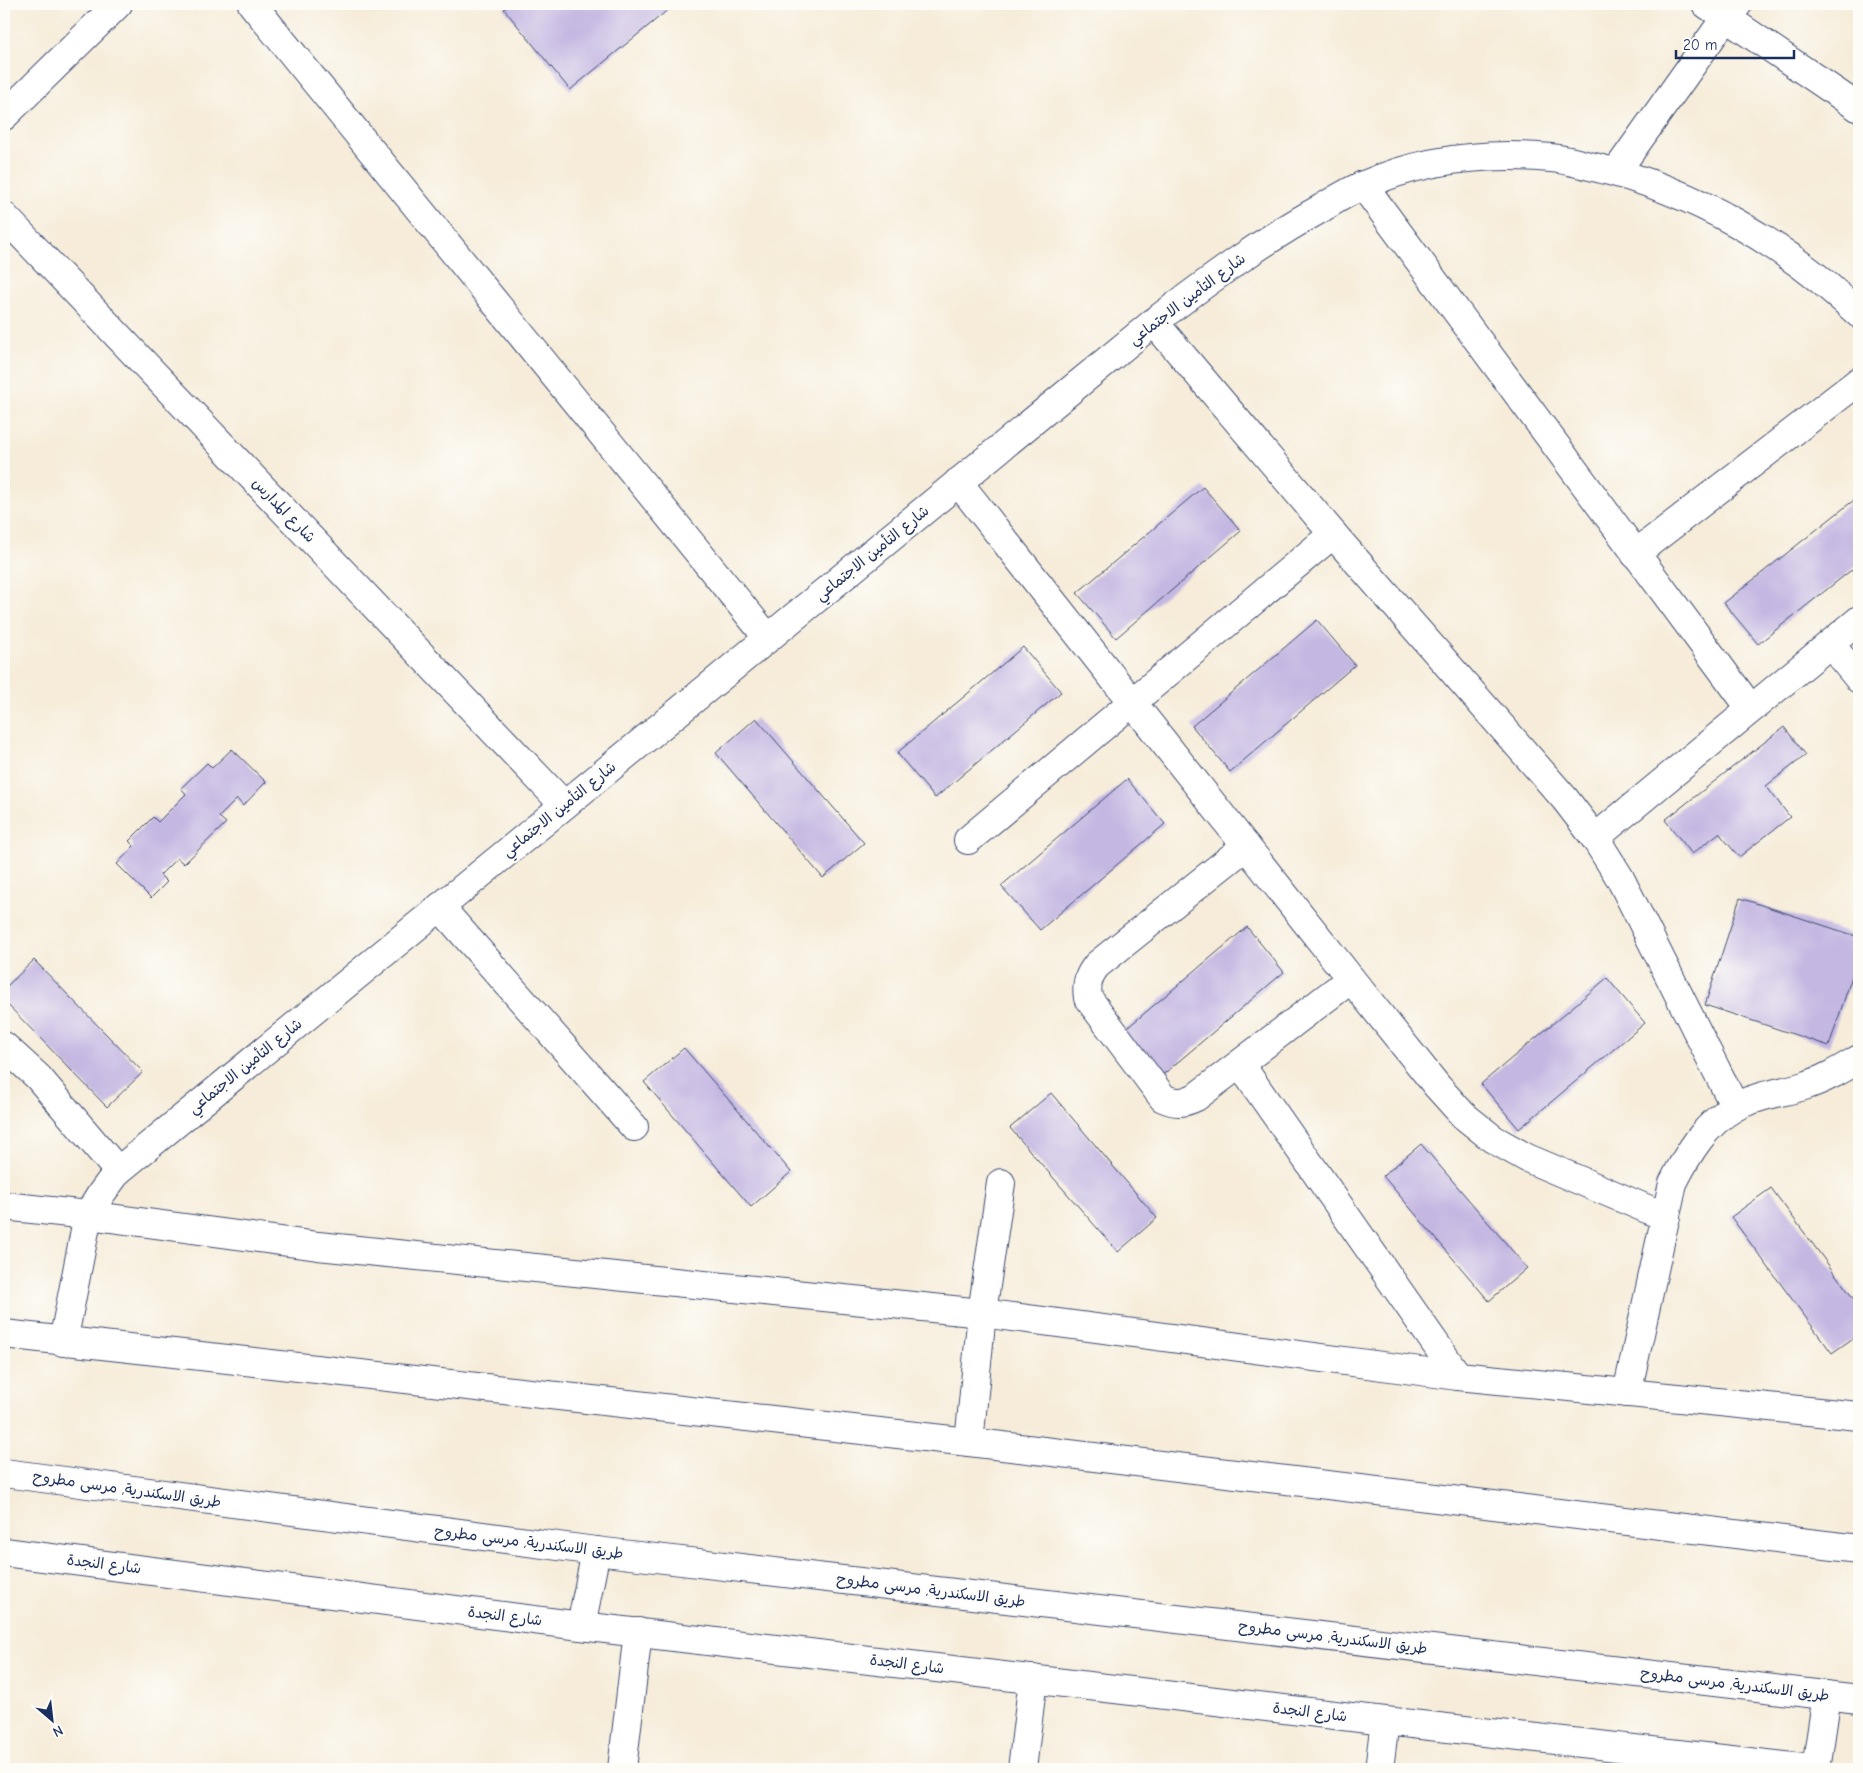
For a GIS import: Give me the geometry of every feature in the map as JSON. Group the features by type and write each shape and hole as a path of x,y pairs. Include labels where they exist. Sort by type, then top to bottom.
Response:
{"street":[{"path":"4,116 118,4"},
{"path":"252,4 768,638"},
{"path":"1616,172 1723,8 1859,108"},
{"name":"شارع التأمين الاجتماعي","path":"63,1342 88,1215 118,1171 1154,322 1220,271 1290,225 1363,185 1424,164 1488,155 1553,158 1616,172 1680,196 1740,225 1798,261 1859,314"},
{"path":"1363,185 1751,709"},
{"name":"شارع المدارس","path":"4,216 564,805"},
{"path":"1154,322 1333,534 1565,799 1595,838 1620,878 1642,920 1735,1107"},
{"path":"1635,554 1859,381"},
{"path":"958,482 1351,979 1437,1086 1463,1115 1493,1139 1527,1158 1666,1217"},
{"path":"968,840 1333,534"},
{"path":"1595,838 1859,620"},
{"path":"1830,644 1859,678"},
{"path":"1246,846 1097,965 1089,974 1086,986 1088,998 1162,1098 1174,1103 1186,1102 1196,1098 1351,979"},
{"path":"440,906 634,1127"},
{"path":"4,1046 38,1077 118,1171"},
{"path":"1627,1393 1673,1183 1688,1153 1708,1128 1735,1107 1769,1094 1805,1086 1839,1071 1859,1058"},
{"path":"1240,1064 1458,1376"},
{"path":"969,1442 982,1313 1001,1183"},
{"path":"4,1206 88,1215 318,1246 982,1313 1458,1376 1859,1416"},
{"path":"4,1334 969,1442 1859,1549"},
{"name":"طريق الاسكندرية, مرسى مطروح","path":"4,1473 596,1551 1859,1699"},
{"path":"581,1626 596,1551"},
{"name":"شارع النجدة","path":"4,1552 581,1626 1385,1721 1812,1769"},
{"path":"622,1769 638,1632"},
{"path":"1022,1769 1033,1679"},
{"path":"1816,1769 1827,1694"},
{"path":"1380,1769 1385,1721"}],"building":[{"path":"511,4 675,4 570,90 504,9"},
{"path":"1203,487 1241,531 1116,638 1077,593"},
{"path":"1859,496 1859,564 1758,644 1724,603"},
{"path":"1317,620 1355,665 1230,772 1192,726"},
{"path":"1023,647 1061,692 935,798 897,753"},
{"path":"756,718 864,843 823,878 716,753"},
{"path":"1784,727 1806,755 1766,786 1790,817 1739,857 1719,833 1692,854 1665,820"},
{"path":"232,749 266,782 243,806 237,799 219,817 226,823 184,864 177,858 160,875 167,882 151,898 117,864 134,846 129,841 153,817 158,822 186,794 181,788 207,763 212,768"},
{"path":"1127,779 1165,824 1040,930 1001,886"},
{"path":"1740,898 1859,937 1859,955 1829,1046 1705,1005"},
{"path":"1247,927 1284,972 1159,1078 1121,1033"},
{"path":"34,960 143,1072 107,1107 4,1001 4,989"},
{"path":"1607,978 1645,1023 1519,1129 1481,1084"},
{"path":"684,1048 791,1172 751,1207 644,1082"},
{"path":"1051,1093 1157,1218 1118,1252 1010,1128"},
{"path":"1421,1144 1527,1268 1489,1301 1383,1176"},
{"path":"1771,1188 1859,1306 1859,1334 1832,1353 1731,1217"}]}
